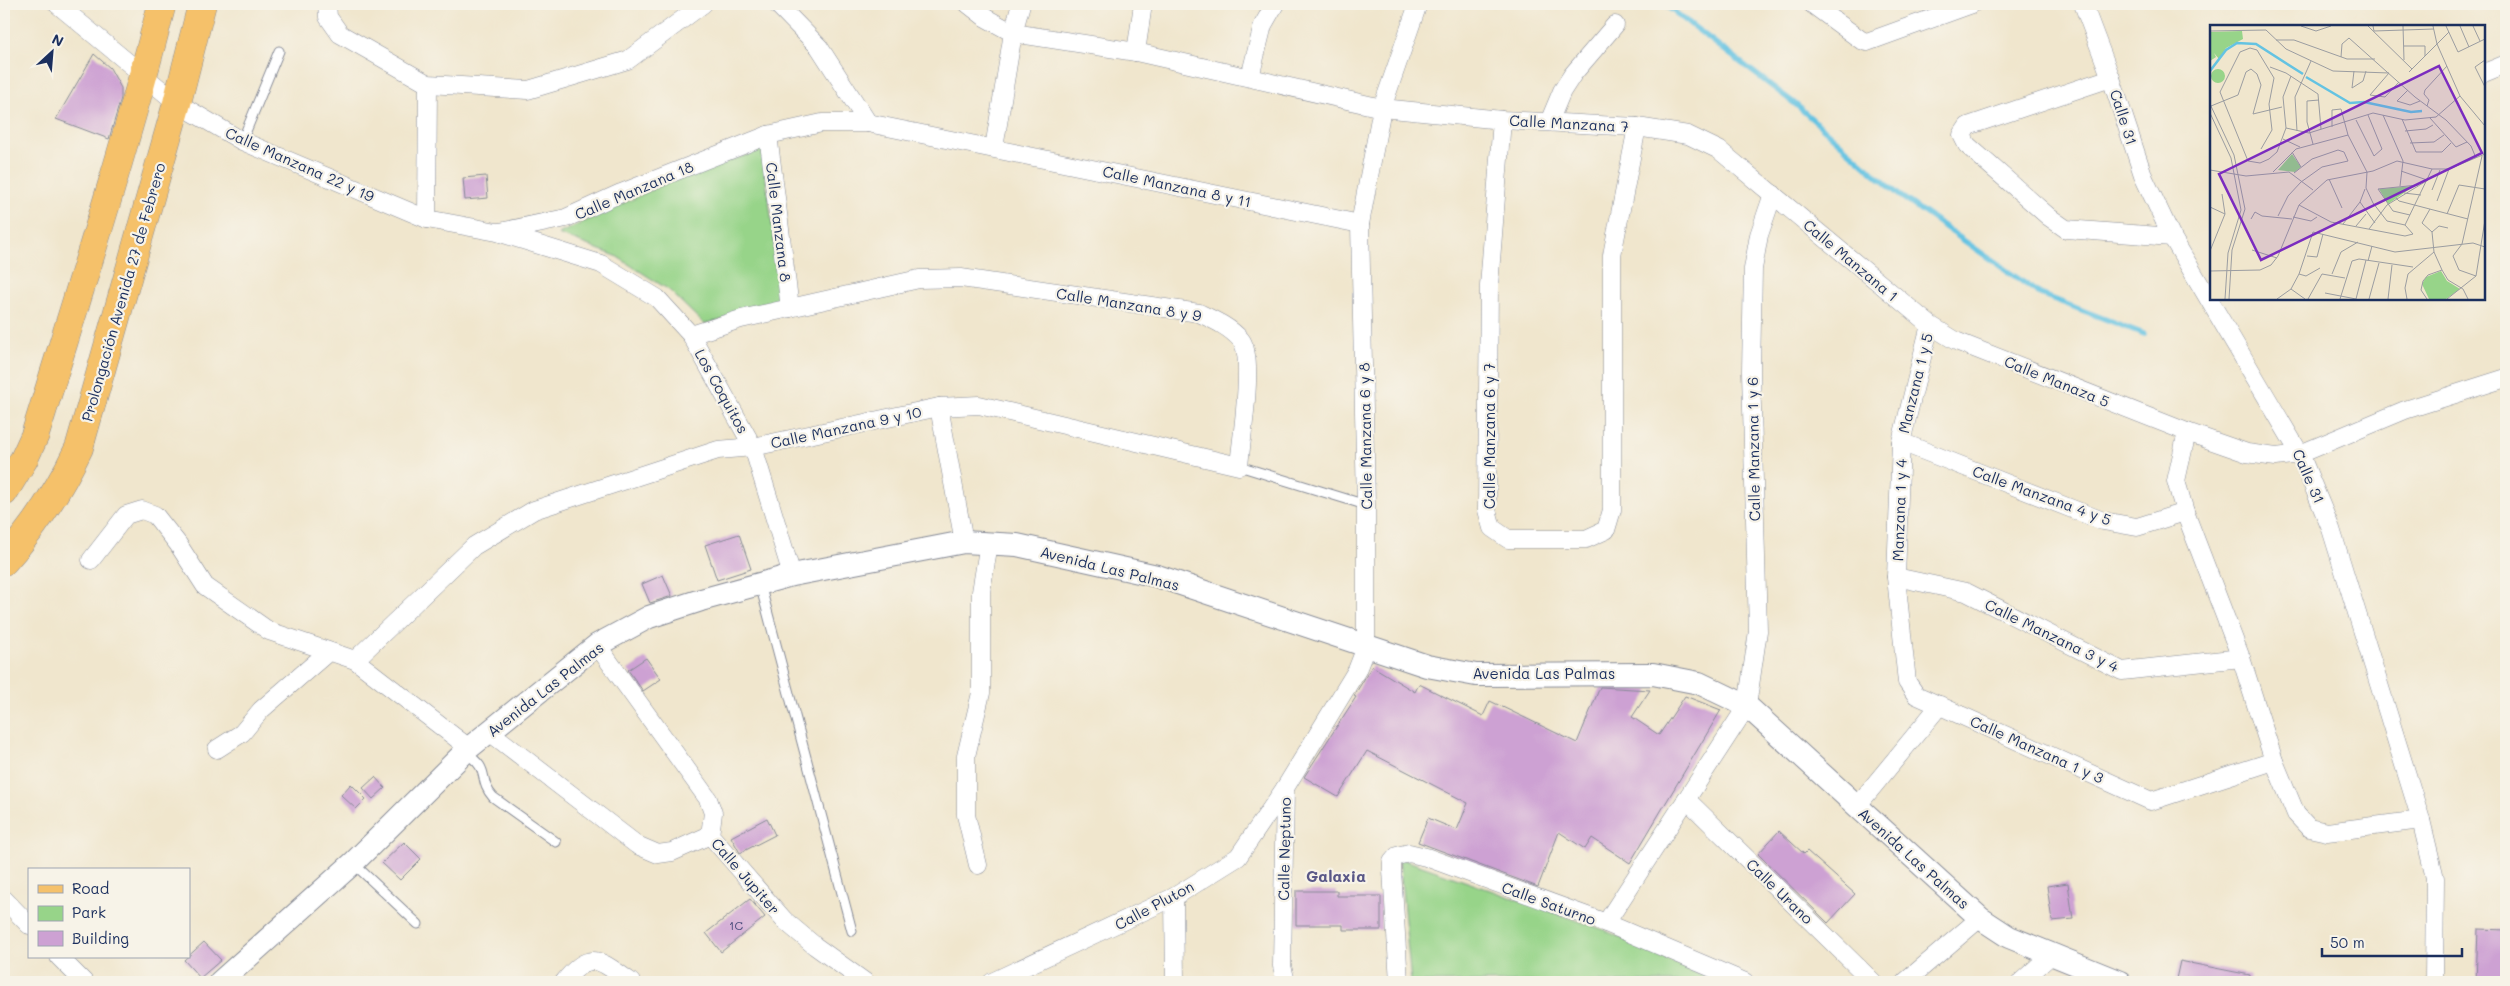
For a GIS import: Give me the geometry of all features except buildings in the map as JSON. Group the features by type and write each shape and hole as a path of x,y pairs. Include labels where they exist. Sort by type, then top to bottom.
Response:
{"main road":[{"path":"4,492 35,436 144,75 162,4"},
{"name":"Prolongación Avenida 27 de Febrero","path":"4,561 29,534 53,498 79,448 177,102 202,4"}],"street":[{"name":"Calle Manzana 22 y 19","path":"56,4 177,102 242,141 427,219 497,232"},
{"path":"326,4 328,17 340,34 428,84 528,90 628,60 702,4"},
{"path":"776,4 819,47 868,123"},
{"path":"968,4 986,18 1013,33"},
{"path":"994,148 1013,33 1021,4"},
{"path":"1136,52 1143,4"},
{"path":"1250,77 1263,25 1275,4"},
{"name":"Calle Manzana 6 y 8","path":"1366,647 1366,505 1360,224 1382,108 1418,4"},
{"path":"1812,4 1864,41 1871,42 1972,4"},
{"name":"Calle 31","path":"2083,4 2111,78 2144,178 2172,237 2210,290"},
{"path":"1549,122 1562,91 1573,74 1615,25"},
{"name":"Calle Manzana 7","path":"1013,33 1136,52 1382,108 1502,120 1637,127 1688,135 1719,150 1773,194"},
{"path":"2485,73 2506,64"},
{"path":"2111,78 1968,126 1962,134 1967,145 2066,229 2172,237"},
{"path":"427,219 428,84"},
{"name":"Calle Manzana 6 y 7","path":"1502,120 1489,286 1487,510 1492,528 1508,539 1586,539 1606,530 1612,510 1612,255 1637,127"},
{"name":"Calle Manzana 18","path":"497,232 566,218 621,193 768,135 822,123 868,123"},
{"name":"Calle Manzana 8 y 11","path":"868,123 1360,224"},
{"name":"Calle Manzana 8","path":"768,135 790,308"},
{"name":"Calle Manzana 1","path":"1773,194 1930,325"},
{"name":"Calle Manzana 1 y 6","path":"1747,706 1758,631 1751,371 1753,269 1759,235 1773,194"},
{"name":"Los Coquitos","path":"497,232 601,264 656,298 691,336 753,447 792,575"},
{"name":"Calle Manzana 8 y 9","path":"691,336 741,319 919,279 961,278 1199,313 1222,324 1242,341 1248,363 1239,466"},
{"name":"Calle 31","path":"2219,302 2300,454 2331,529 2421,820 2435,878 2434,982"},
{"name":"Calle Manaza 5","path":"1930,325 1956,341 2187,432 2247,453 2276,458 2300,454 2405,410 2506,378"},
{"name":"Manzana 1 y 5","path":"1901,442 1930,325"},
{"path":"964,542 939,407 979,405 1239,466"},
{"name":"Calle Manzana 9 y 10","path":"356,660 474,546 534,510 718,450 753,447 939,407"},
{"path":"2187,432 2176,481 2185,512 2241,658 2274,761 2296,814 2308,828 2327,832 2421,820"},
{"name":"Calle Manzana 4 y 5","path":"1901,442 2103,521 2137,526 2185,512"},
{"name":"Manzana 1 y 4","path":"1896,577 1901,442"},
{"path":"91,560 126,515 142,510 155,515 178,544 205,586 269,631 356,660 467,750"},
{"name":"Avenida Las Palmas","path":"220,982 353,863 467,750 491,733 597,646 649,618 760,583 792,575 964,542 1017,545 1157,576 1426,666 1476,675 1654,674 1699,683 1747,706 1980,918 2010,937 2051,956 2120,982"},
{"path":"978,865 966,815 966,756 981,693 981,592 989,544"},
{"name":"Calle Manzana 3 y 4","path":"1896,577 1966,592 2122,671 2241,658"},
{"name":"Calle Manzana 1 y 3","path":"1896,577 1907,682 1916,695 2152,801 2274,761"},
{"name":"Calle Jupiter","path":"597,646 708,799 713,813 710,835 784,920 815,946 866,982"},
{"name":"Calle Neptuno","path":"1286,982 1282,966 1286,788 1357,670 1366,647"},
{"path":"217,749 242,733 261,710 328,652"},
{"path":"1857,806 1940,705"},
{"name":"Calle Saturno","path":"1399,982 1392,870 1392,862 1397,856 1409,854 1426,857 1606,923 1747,706"},
{"path":"491,733 637,845 658,854 672,852 710,835"},
{"name":"Calle Pluton","path":"992,982 1174,897 1238,857 1286,788"},
{"name":"Calle Urano","path":"1686,799 1873,982"},
{"path":"1174,897 1175,982"},
{"path":"4,899 28,925"},
{"path":"1905,982 1980,918"},
{"path":"1606,923 1745,982"},
{"path":"2021,982 2051,956"},
{"path":"60,958 84,982"},
{"path":"564,982 576,967 585,961 602,963 631,982"}],"lane":[{"path":"242,141 279,52"},
{"path":"1239,466 1366,505"},
{"path":"760,583 852,930"},
{"path":"467,750 481,766 486,789 493,797 556,842"},
{"path":"353,863 418,924"}],"green space":[{"path":"762,150 783,306 704,324 669,290 616,256 558,234 678,178"},
{"path":"1399,858 1604,930 1716,982 1411,982"}],"waterway":[{"path":"1664,4 1794,103 1899,195 2040,294 2144,334"}],"district":[{"name":"Galaxia","path":"1336,875"}]}
